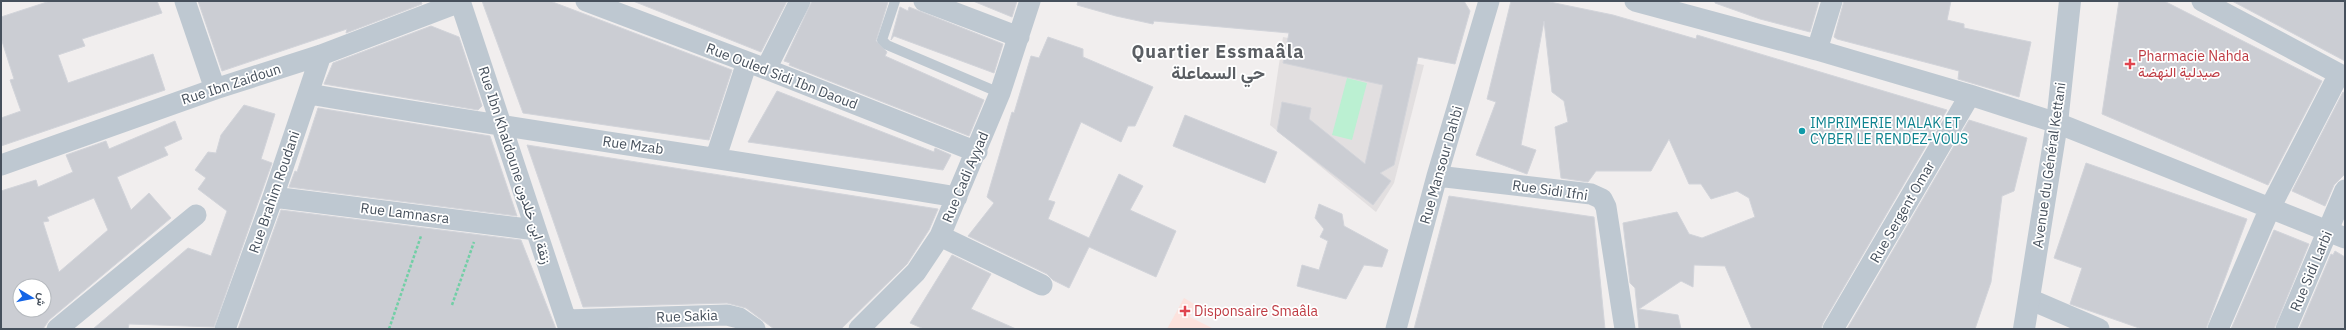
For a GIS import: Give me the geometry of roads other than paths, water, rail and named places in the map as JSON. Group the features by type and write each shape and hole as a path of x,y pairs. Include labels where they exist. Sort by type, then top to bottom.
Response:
{"street":[{"path":"185,1 215,89"},
{"name":"Rue Ibn Zaidoun","path":"1,165 215,89 321,55 460,1"},
{"name":"Rue Ibn Khaldoune زنقة ابن خلدون","path":"460,1 568,324"},
{"name":"Rue Ouled Sidi Ibn Daoud","path":"586,1 756,65 977,152"},
{"path":"716,157 756,65 800,1"},
{"path":"924,1 1019,37"},
{"name":"Rue Cadi Ayyad","path":"860,329 916,272 940,236 977,152 1000,93 1030,1"},
{"name":"Rue Mansour Dahbi","path":"1396,329 1437,176 1489,1"},
{"path":"1635,1 1694,8 1817,50 1970,95 2057,123 2336,235"},
{"path":"1817,50 1832,1"},
{"name":"Avenue du Général Kettani","path":"2024,329 2057,123 2070,1"},
{"path":"2202,1 2342,76 2270,208 2218,329"},
{"name":"Rue Brahim Roudani","path":"225,329 273,197 321,55"},
{"name":"Rue Mzab","path":"309,94 502,127 716,157 957,197"},
{"name":"Rue Sergent Omar","path":"1833,329 1970,95"},
{"name":"Rue Sidi Ifni","path":"1437,176 1591,194 1602,199 1606,207 1625,329"},
{"name":"Rue Sidi Larbi","path":"2286,329 2336,235 2345,190"},
{"name":"Rue Lamnasra","path":"273,197 536,230"},
{"path":"56,329 196,215"},
{"path":"940,236 1042,285"},
{"path":"2029,299 2100,329"},
{"name":"Rue Sakia","path":"568,324 722,314 738,318 755,329"}],"lane":[{"path":"895,1 882,40 887,45 1000,93"}],"place":[{"name":"Pharmacie Nahda صيدلية النهضة","path":"2130,64"},
{"name":"IMPRIMERIE MALAK ET CYBER LE RENDEZ-VOUS","path":"1802,131"},
{"name":"Disponsaire Smaâla","path":"1185,311"}],"district":[{"name":"Quartier Essmaâla حي السماعلة","path":"1218,62"}]}
